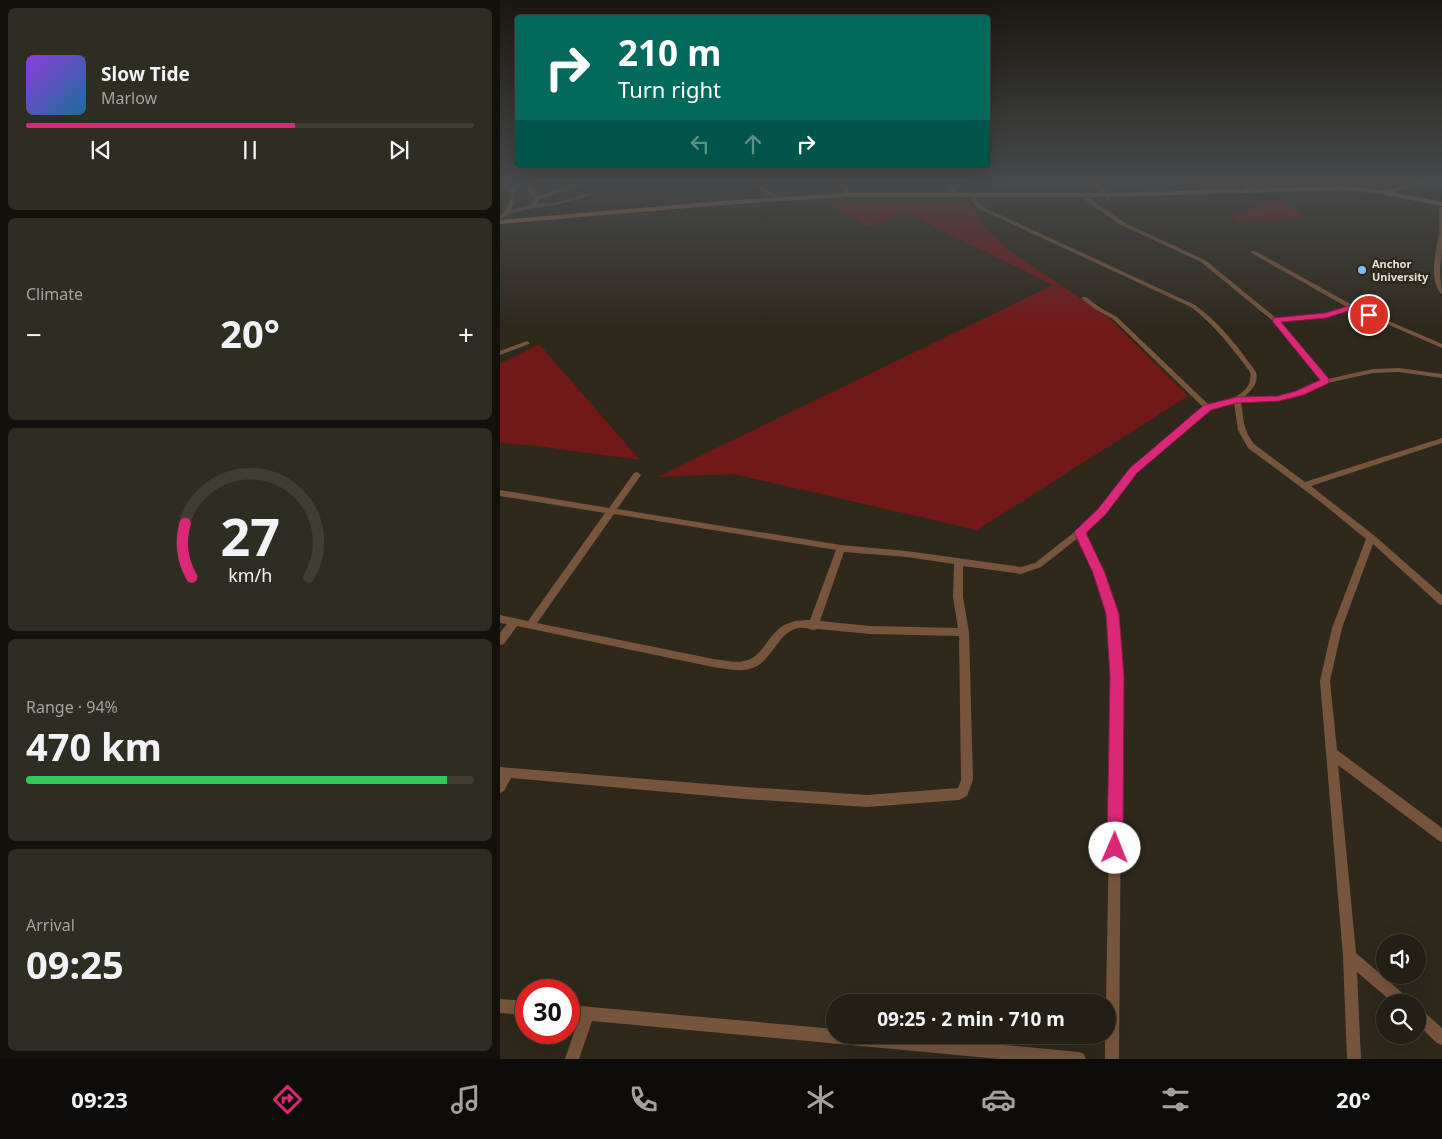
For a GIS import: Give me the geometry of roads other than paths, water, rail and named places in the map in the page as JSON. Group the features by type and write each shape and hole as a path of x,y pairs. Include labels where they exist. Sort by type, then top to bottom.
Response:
{"street":[{"path":"1027,229 1201,311 1221,329 1253,372 1254,377 1251,387 1237,400 1238,424 1243,436 1251,446 1371,538 1410,570 1442,601"},
{"path":"1135,229 1204,261 1276,320 1326,381"},
{"path":"1441,236 1438,283 1442,292"},
{"path":"1253,252 1352,307 1442,346"},
{"path":"1084,298 1097,308 1116,318 1208,408"},
{"path":"1276,320 1326,315 1352,307"},
{"path":"500,353 528,343"},
{"path":"500,493 840,548 907,554 1021,571 1038,565 1080,532 1102,512 1134,470 1208,408 1237,400 1279,398 1300,393 1326,381 1372,371 1399,370 1442,376"},
{"path":"1304,485 1442,440"},
{"path":"531,624 637,475"},
{"path":"1080,532 1099,573 1112,614 1117,676 1112,1059"},
{"path":"1354,1059 1350,956 1325,681 1337,628 1371,538"},
{"path":"813,626 840,548"},
{"path":"500,787 504,772 744,793 867,800 959,794 963,792 967,780 964,632 958,597 959,563"},
{"path":"500,618 713,663 739,666 750,664 759,659 775,636 782,630 798,625 859,630 964,632"},
{"path":"500,641 514,621"},
{"path":"1333,754 1442,836"},
{"path":"1350,956 1393,994"},
{"path":"500,1006 515,1007"},
{"path":"580,1013 1079,1059"},
{"path":"572,1059 587,1014"},
{"path":"1426,1023 1442,1038"}],"place":[{"name":"Anchor University","path":"1362,270"}]}
